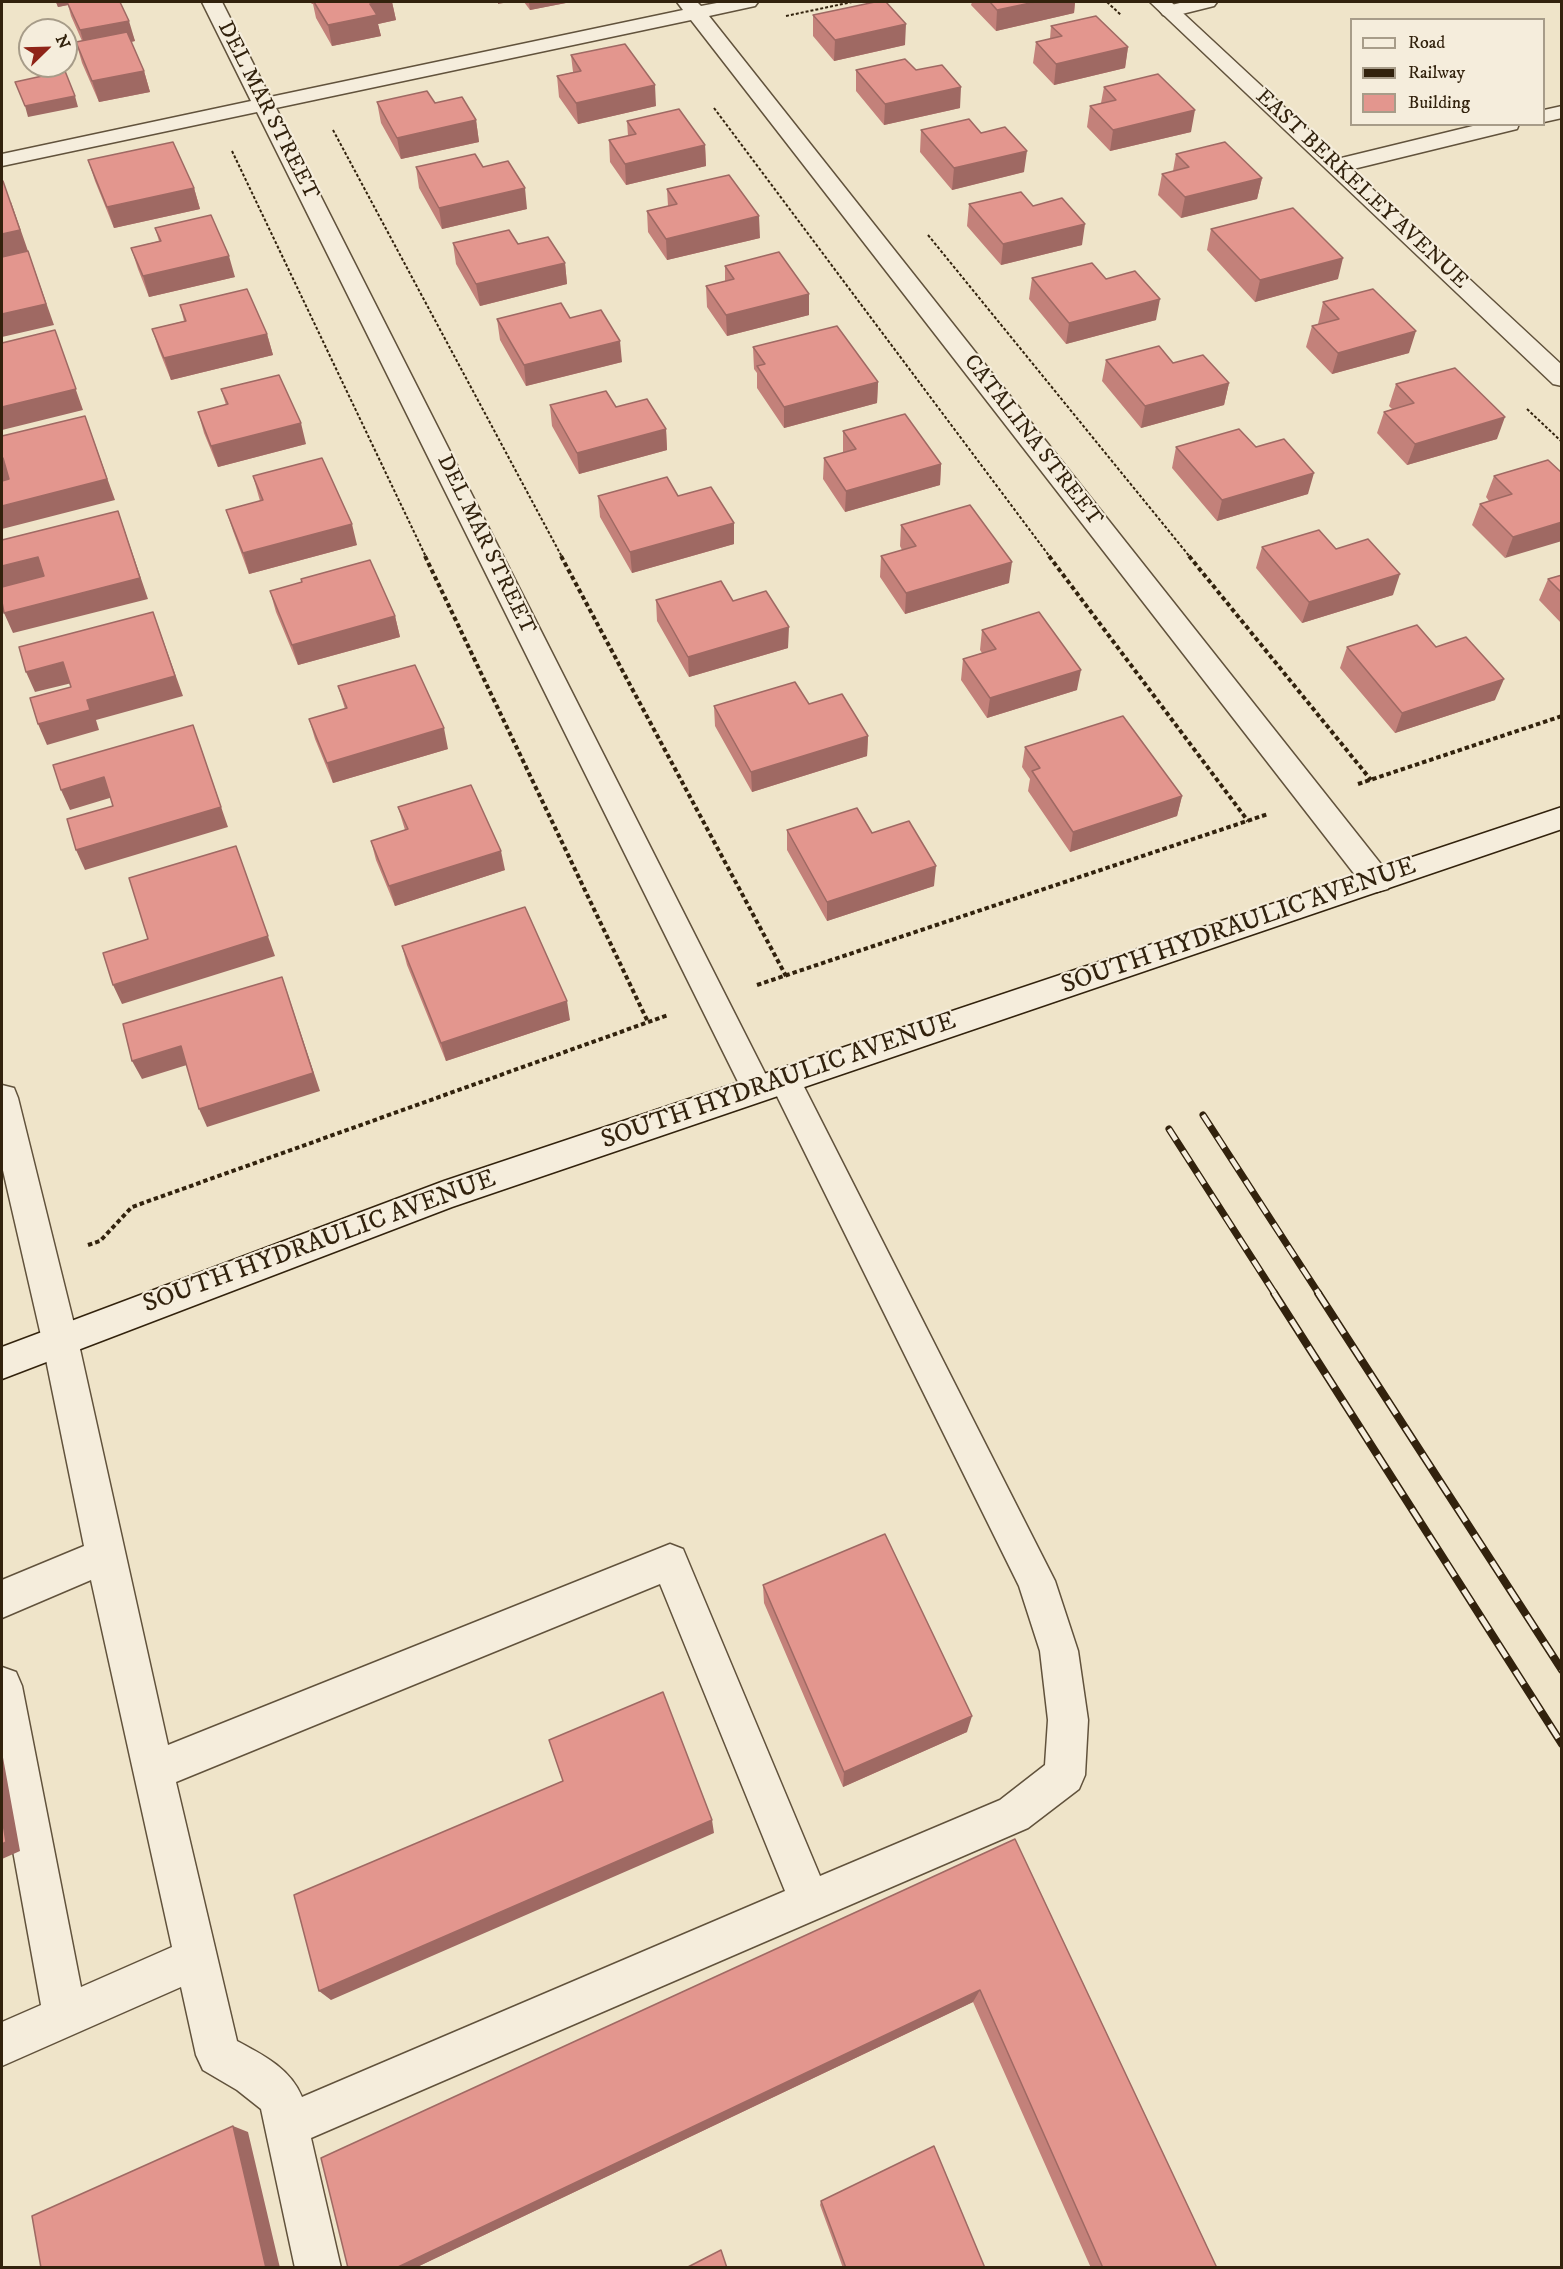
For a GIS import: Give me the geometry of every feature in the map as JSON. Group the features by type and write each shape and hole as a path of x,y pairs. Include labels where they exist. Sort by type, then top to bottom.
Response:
{"street":[{"name":"DEL MAR STREET","path":"212,2 712,1000 771,1085 1036,1581 1059,1651 1068,1720 1065,1775 1014,1814 286,2126"},
{"path":"2,160 264,104 692,7 748,2"},
{"path":"1165,6 1207,2"},
{"name":"EAST BERKELEY AVENUE","path":"1165,6 1562,379"},
{"name":"CATALINA STREET","path":"692,7 1377,880"},
{"path":"1545,116 1562,112"},
{"path":"1337,166 1501,126"},
{"name":"SOUTH HYDRAULIC AVENUE","path":"2,1362 444,1195 1562,818"},
{"path":"2,1098 60,1341 105,1557 218,2055 253,2074 280,2097 318,2268"},
{"path":"2,1599 105,1557"},
{"path":"153,1771 670,1562 810,1902"},
{"path":"2,1686 65,2017"},
{"path":"2,2044 197,1958"}],"path":[{"path":"712,105 1248,821"},
{"path":"331,126 786,976"},
{"path":"231,148 648,1022"},
{"path":"923,228 1371,780"},
{"path":"41,1260 100,1241 132,1208 648,1022 1562,716"}],"building":[{"path":"67,2 120,2 129,21 80,30 78,18 74,18"},
{"path":"314,2 381,2 370,4 377,15 328,25"},
{"path":"875,2 886,2 906,24 835,40 813,15"},
{"path":"990,2 1035,2 997,10"},
{"path":"1096,16 1128,47 1056,64 1036,42 1062,36 1051,26"},
{"path":"127,32 144,71 92,81 78,42"},
{"path":"625,44 655,85 576,103 557,76 581,71 571,55"},
{"path":"905,59 916,70 942,65 961,87 885,104 856,70"},
{"path":"1158,74 1195,110 1113,130 1090,106 1116,100 1104,87"},
{"path":"33,78 68,78 75,96 25,106 15,82"},
{"path":"427,91 435,103 462,97 476,120 397,138 377,102"},
{"path":"679,109 705,145 625,164 609,140 636,134 627,121"},
{"path":"969,119 981,133 1005,127 1027,151 954,168 921,130"},
{"path":"173,142 194,188 107,207 88,160"},
{"path":"1225,142 1262,178 1185,197 1162,174 1189,167 1176,154"},
{"path":"475,154 483,167 508,161 525,188 439,208 416,167"},
{"path":"729,175 759,216 666,239 647,211 677,204 667,189"},
{"path":"2,182 20,230 2,234"},
{"path":"1021,192 1033,206 1062,198 1085,224 1003,244 969,204"},
{"path":"1293,208 1343,258 1260,280 1211,229"},
{"path":"211,215 229,256 143,276 131,248 161,241 155,228"},
{"path":"509,230 518,244 548,237 565,263 476,284 453,243"},
{"path":"28,251 46,304 2,314 2,257"},
{"path":"779,252 809,294 726,315 706,286 734,279 725,266"},
{"path":"1092,263 1106,279 1135,271 1160,299 1069,323 1032,278"},
{"path":"247,289 267,334 164,358 152,329 186,321 180,305"},
{"path":"1373,289 1416,331 1338,353 1312,326 1339,319 1323,302"},
{"path":"561,303 570,318 601,310 620,341 524,365 497,319"},
{"path":"837,326 878,382 784,407 757,366 765,364 753,347"},
{"path":"55,330 76,389 2,407 2,343"},
{"path":"1159,346 1173,363 1203,355 1229,383 1145,406 1106,360"},
{"path":"1455,368 1505,417 1415,444 1384,412 1414,403 1396,384"},
{"path":"279,375 301,423 211,446 198,412 228,404 221,389"},
{"path":"606,391 616,407 647,399 666,429 577,453 550,405"},
{"path":"905,414 941,464 846,491 824,458 856,449 843,431"},
{"path":"85,416 107,479 2,506 2,481 9,479 2,458 2,436"},
{"path":"1239,429 1256,447 1284,439 1314,473 1222,500 1176,447"},
{"path":"322,458 352,524 243,553 226,510 263,500 253,476"},
{"path":"1548,460 1562,473 1562,522 1513,537 1480,504 1512,494 1494,476"},
{"path":"667,477 678,496 711,487 734,523 630,552 598,496"},
{"path":"970,505 1012,562 906,593 881,556 916,546 901,525"},
{"path":"118,511 140,578 4,613 2,587 44,576 38,557 2,566 2,540"},
{"path":"1319,530 1336,549 1368,539 1400,574 1309,602 1262,547"},
{"path":"370,560 395,616 292,645 270,591 302,582 301,579"},
{"path":"1562,575 1562,593 1548,579"},
{"path":"721,581 733,601 766,591 789,627 688,657 656,600"},
{"path":"153,612 175,676 87,700 90,710 38,724 30,698 71,687 63,662 26,672 19,647"},
{"path":"1039,612 1081,670 990,698 963,659 996,649 982,630"},
{"path":"1417,625 1436,647 1466,637 1504,679 1402,713 1347,647"},
{"path":"415,665 444,728 327,763 309,719 347,708 338,686"},
{"path":"795,682 809,704 842,694 868,736 751,772 714,706"},
{"path":"1123,716 1182,796 1073,832 1032,771 1040,768 1025,747"},
{"path":"193,725 221,807 76,850 67,819 113,806 104,777 61,790 53,765"},
{"path":"471,785 501,851 389,886 371,841 408,829 398,807"},
{"path":"857,808 872,833 909,821 936,866 827,902 787,830"},
{"path":"236,846 268,936 113,985 103,953 148,939 129,878"},
{"path":"525,907 567,1001 441,1043 402,946"},
{"path":"282,977 313,1073 199,1109 181,1046 132,1061 123,1024"},
{"path":"885,1534 972,1716 844,1772 763,1585"},
{"path":"663,1692 712,1820 319,1991 294,1895 563,1781 549,1740"},
{"path":"2,1817 6,1842 2,1844"},
{"path":"1015,1839 1217,2268 1103,2268 980,1990 396,2268 348,2268 321,2158"},
{"path":"233,2126 266,2268 41,2268 32,2216"},
{"path":"934,2146 985,2268 846,2268 821,2201"},
{"path":"721,2250 727,2268 686,2268"}],"railway":[{"path":"1203,1115 1319,1294"},
{"path":"1169,1129 1275,1294"},
{"path":"1274,1293 1562,1744"},
{"path":"1318,1293 1562,1670"}]}
